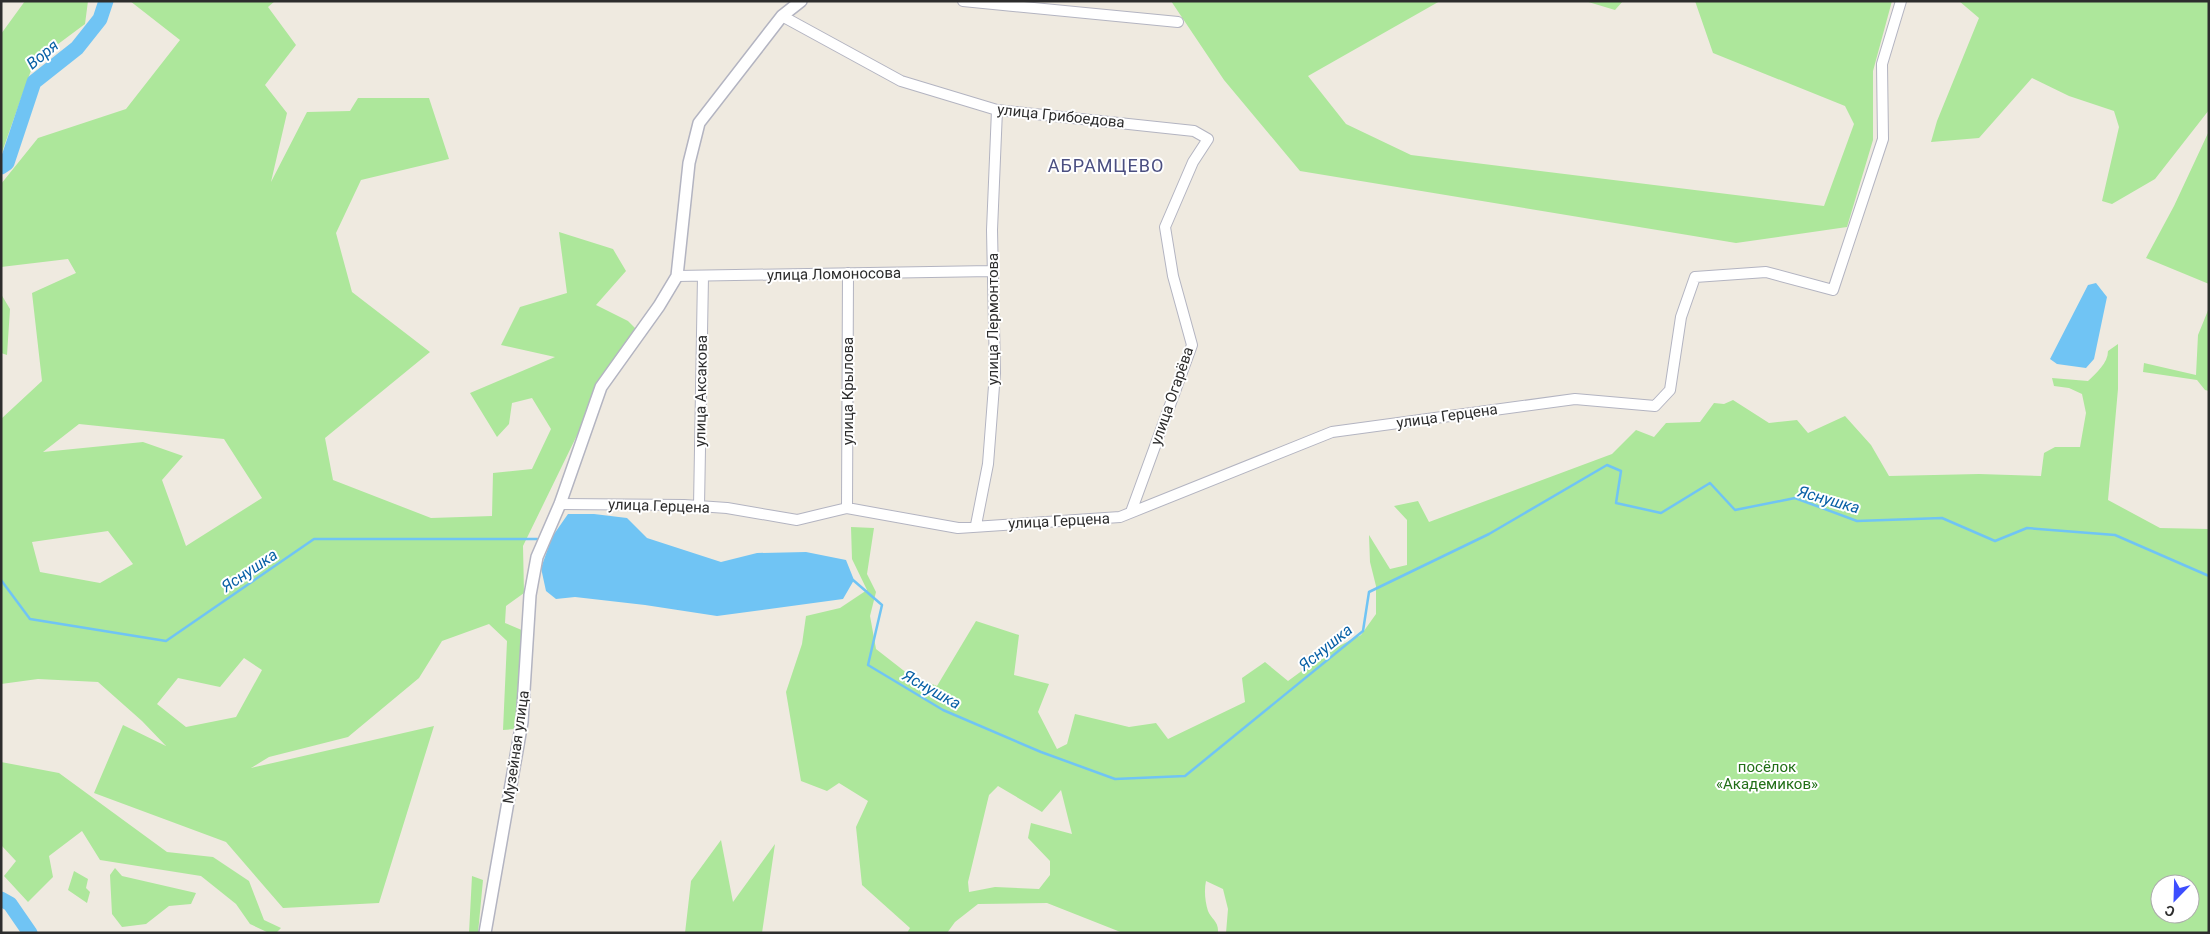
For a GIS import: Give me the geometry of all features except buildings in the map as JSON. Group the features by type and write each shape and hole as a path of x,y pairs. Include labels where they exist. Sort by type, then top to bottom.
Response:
{"street":[{"path":"677,276 689,163 699,123 782,16 801,1"},
{"path":"963,1 1178,22"},
{"name":"улица Герцена","path":"560,504 699,506 727,508 797,520 847,508 958,528 976,525 1120,517 1332,432 1575,399 1655,406 1670,390 1680,317 1695,277 1766,272 1832,290 1883,139 1882,64 1901,1"},
{"name":"улица Грибоедова","path":"782,16 901,82 997,110 1194,131 1208,139"},
{"name":"улица Лермонтова","path":"976,525 988,464 994,373 992,271 997,110"},
{"name":"улица Огарёва","path":"1131,512 1192,345 1173,276 1165,227 1193,162 1208,139"},
{"name":"улица Ломоносова","path":"677,276 992,271"},
{"name":"улица Крылова","path":"847,508 848,273"},
{"name":"Музейная улица","path":"485,933 522,722 530,595 537,557 560,504 601,387 659,306 677,276"},
{"name":"улица Аксакова","path":"699,506 703,276"}],"green space":[{"path":"25,1 88,1 85,24 34,62 1,155 1,34"},
{"path":"130,1 275,1 268,7 296,45 265,85 287,113 271,182 307,112 350,111 358,98 429,98 449,159 361,180 336,233 352,292 430,352 325,438 333,480 431,518 492,516 493,473 532,469 551,429 532,398 512,403 509,424 497,437 470,393 555,357 501,345 520,307 567,293 559,232 613,249 626,271 596,305 628,321 636,329 596,383 582,425 523,546 524,593 506,606 505,623 524,631 515,729 503,730 507,641 489,624 442,641 419,678 348,737 269,757 251,768 434,726 379,903 283,908 226,842 94,793 123,725 166,746 142,721 98,682 38,679 1,684 1,419 42,381 32,293 76,273 68,259 1,267 1,184 38,138 126,109 180,40","holes":["79,424 224,439 262,498 186,546 162,480 183,456 143,442 43,452","108,531 133,564 100,583 40,572 32,542","244,658 262,670 236,717 186,727 157,704 178,678 220,687"]},
{"path":"1171,1 1440,1 1308,76 1346,124 1411,155 1824,206 1854,124 1845,106 1713,53 1695,1 1892,1 1873,71 1873,140 1847,227 1736,243 1300,171 1224,80"},
{"path":"1585,1 1623,1 1615,10"},
{"path":"1959,1 2209,1 2209,110 2155,179 2112,204 2102,201 2119,127 2114,111 2069,96 2032,78 1979,138 1931,142 1937,121 1979,18"},
{"path":"2209,131 2209,284 2146,258 2174,206"},
{"path":"1,294 10,309 7,355 1,353"},
{"path":"2209,308 2209,391 2205,390 2197,380 2143,372 2144,363 2196,375 2198,335"},
{"name":"посёлок «Академиков»","path":"2118,344 2118,389 2108,500 2160,528 2209,529 2209,933 1226,933 1228,909 1223,889 1206,881 1207,907 1217,926 1218,933 1123,933 1047,903 978,904 955,922 947,933 907,933 910,928 862,885 856,827 868,801 839,783 827,791 801,781 786,692 802,644 806,616 840,608 867,590 852,559 851,527 874,528 867,574 876,592 870,616 876,649 908,674 937,686 976,621 1019,635 1014,675 1049,684 1038,712 1057,749 1067,744 1075,714 1129,727 1156,723 1168,739 1245,702 1242,678 1265,662 1288,681 1329,651 1361,635 1376,614 1376,586 1370,562 1369,535 1390,569 1407,565 1407,520 1394,506 1418,501 1429,522 1612,454 1636,430 1654,437 1666,423 1700,422 1714,403 1724,404 1733,400 1769,423 1797,420 1808,433 1845,416 1871,445 1889,476 1979,474 2041,476 2044,453 2055,447 2080,447 2086,413 2082,394 2069,388 2054,386 2052,378 2088,381 2104,364 2108,351","holes":["998,786 1042,812 1061,790 1072,834 1031,823 1028,838 1050,861 1050,875 1039,889 995,887 969,892 968,882 989,795"]},
{"path":"1,762 59,773 167,852 213,857 249,881 264,920 281,928 276,933 269,933 250,924 236,904 201,876 100,860 82,831 49,856 53,877 28,902 4,876 16,861 1,845"},
{"path":"721,840 733,902 775,844 762,933 685,933 691,881"},
{"path":"115,868 122,876 196,893 191,904 169,906 146,924 122,927 112,914 110,875"},
{"path":"74,871 88,879 86,888 90,892 87,903 68,890"},
{"path":"472,876 483,880 478,933 469,933"}],"water":[{"path":"2096,283 2107,297 2094,359 2086,368 2057,364 2050,359 2088,285"},
{"path":"568,514 594,514 627,518 647,538 721,562 757,553 806,552 846,560 854,580 843,599 717,616 575,597 556,599 546,591 541,568 552,537"}],"waterway":[{"name":"Воря","path":"1,167 7,163 34,82 77,48 100,19 106,1"},
{"name":"Яснушка","path":"853,580 882,605 868,665 943,710 1041,752 1115,779 1185,776 1363,631 1369,592 1489,534 1607,465 1621,471 1616,503 1661,513 1710,483 1735,510 1795,498 1857,521 1942,518 1995,541 2027,528 2115,535 2209,576"},
{"name":"Яснушка","path":"1,580 30,619 166,641 314,539 537,539"},
{"name":"Воря","path":"1,899 10,904 30,933"}],"district":[{"name":"АБРАМЦЕВО","path":"1106,166"}]}
